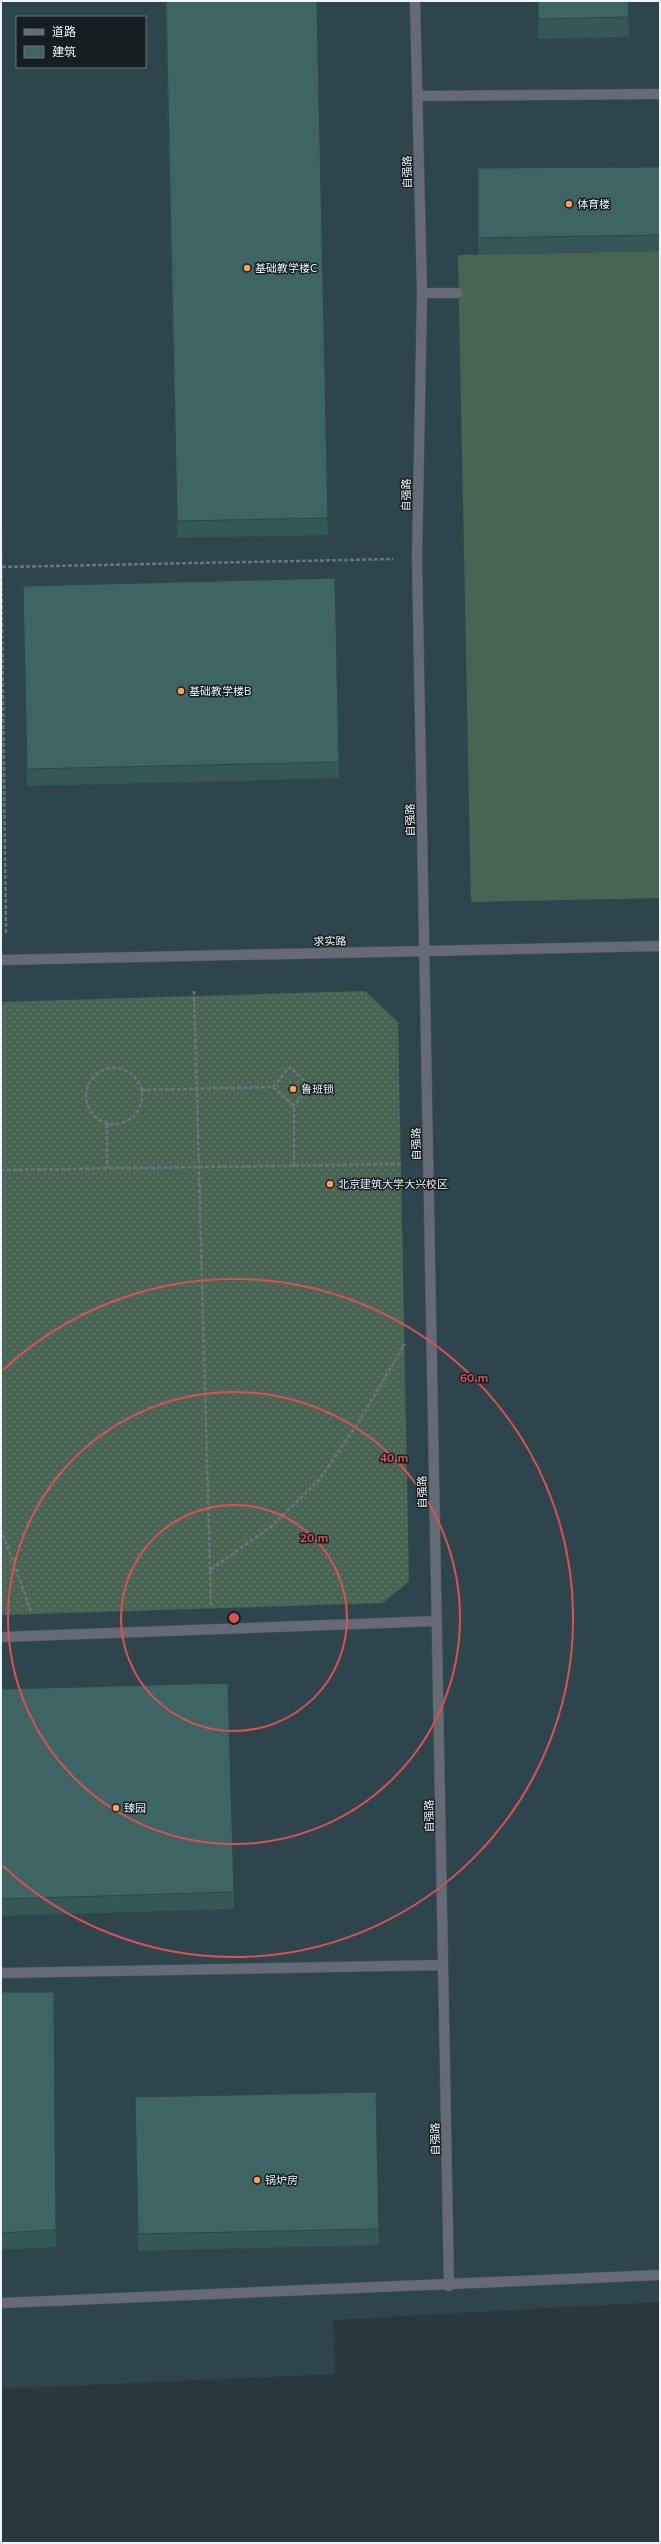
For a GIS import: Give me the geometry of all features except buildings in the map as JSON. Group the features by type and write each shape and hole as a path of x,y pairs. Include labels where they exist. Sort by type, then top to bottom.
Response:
{"street":[{"name":"自强路","path":"415,1 422,293 417,558 449,2286"},
{"path":"418,96 660,94"},
{"path":"422,293 458,293"},
{"name":"求实路","path":"4,959 660,946"},
{"path":"1,1637 437,1621"},
{"path":"1,1973 444,1965"},
{"path":"1,2303 449,2286 660,2275"}],"path":[{"path":"1,533 4,959"},
{"path":"1,567 417,558"},
{"path":"194,990 212,1629"},
{"path":"273,1087 290,1067 310,1086 294,1106 294,1166"},
{"path":"114,1068 131,1074 141,1090 139,1108 134,1116 126,1122 107,1124 92,1114 85,1098 86,1088 97,1074 114,1068"},
{"path":"141,1090 273,1087 294,1106"},
{"path":"107,1124 107,1168"},
{"path":"1,1170 428,1164"},
{"path":"210,1570 272,1526 319,1480 356,1426 407,1341"},
{"path":"1,1529 40,1636"}],"shaded area":[{"name":"北京建筑大学大兴校区","path":"1,1 660,1 660,2302 333,2320 335,2374 1,2389"}],"green space":[{"path":"660,251 660,898 471,902 458,255"},
{"path":"365,991 398,1022 409,1581 383,1603 1,1615 1,1002"}],"place":[{"name":"体育楼","path":"569,204"},
{"name":"基础教学楼C","path":"247,268"},
{"name":"基础教学楼B","path":"181,691"},
{"name":"鲁班锁","path":"293,1089"},
{"name":"北京建筑大学大兴校区","path":"330,1184"},
{"name":"臻园","path":"116,1808"},
{"name":"锅炉房","path":"257,2180"}]}
